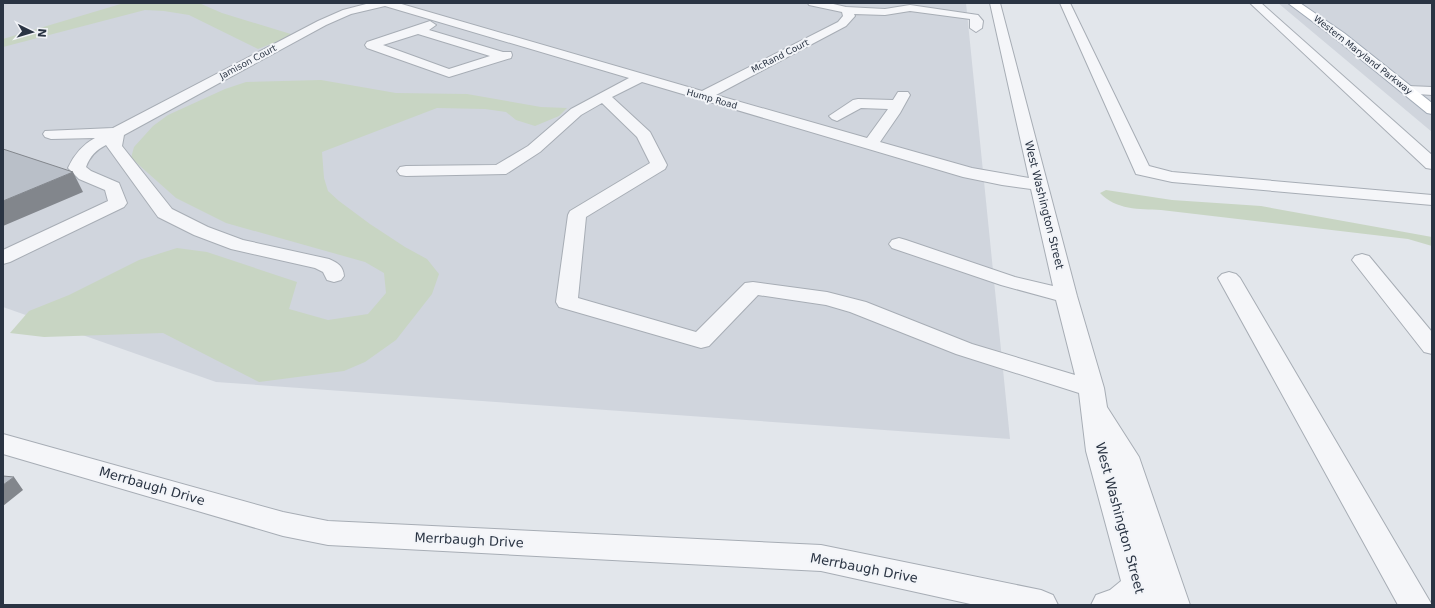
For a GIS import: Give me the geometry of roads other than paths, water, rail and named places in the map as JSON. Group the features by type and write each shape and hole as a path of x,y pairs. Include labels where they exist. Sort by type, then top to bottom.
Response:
{"main road":[{"name":"Western Maryland Parkway","path":"1293,3 1329,28 1432,110"}],"street":[{"name":"Hump Road","path":"385,3 702,96 969,172 1002,180 1040,185"},
{"name":"Jamison Court","path":"3,258 118,203 113,187 85,175 77,168 81,158 92,146 322,23 347,12 385,3"},
{"path":"813,3 846,10 885,12 910,8 970,16 974,17 977,21 976,28"},
{"name":"West Washington Street","path":"995,3 1066,296 1093,398 1100,451 1141,596"},
{"path":"1065,3 1142,170 1172,177 1432,200"},
{"path":"1255,3 1432,164"},
{"name":"McRand Court","path":"702,96 842,24 849,16 846,10"},
{"path":"885,12 895,17 892,22"},
{"path":"445,20 371,45 449,73 531,46"},
{"path":"418,30 503,56"},
{"path":"406,171 500,170 534,150 576,112 603,96 640,78"},
{"path":"1408,90 1432,91"},
{"path":"603,96 644,135 659,165 576,215 567,302 700,341 752,288 827,299 858,307 1093,398"},
{"path":"837,116 858,103 901,99 871,144"},
{"path":"51,134 116,133 114,146 165,213 201,231 238,245 322,263 333,269 334,276"},
{"path":"898,244 1008,281 1066,296"},
{"path":"1362,260 1432,347"},
{"path":"1229,278 1415,605"},
{"name":"West Washington Street","path":"1093,398 1125,458 1173,605"},
{"name":"Merrbaugh Drive","path":"3,444 283,524 328,533 821,558 1041,605"},
{"name":"Merrbaugh Drive","path":"945,585 989,605"},
{"path":"1108,605 1141,596"}]}
